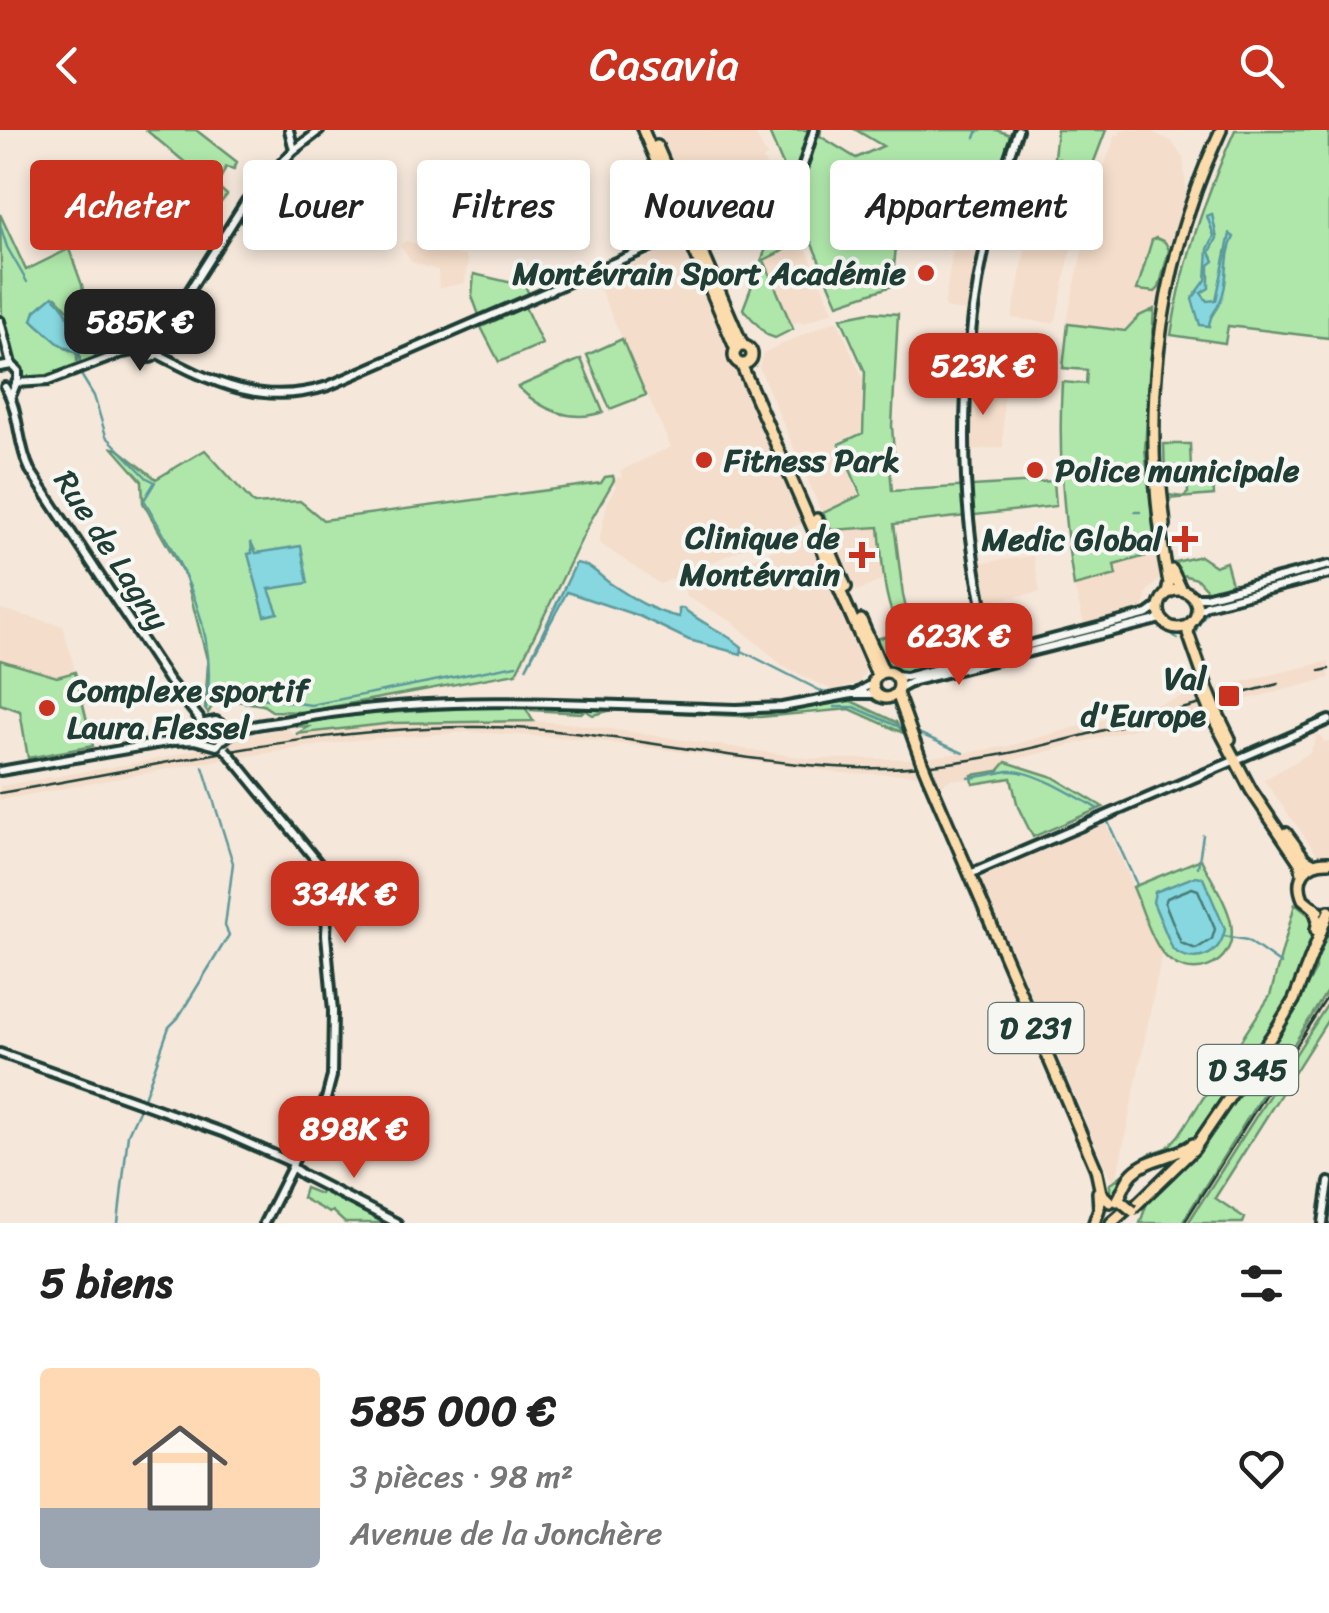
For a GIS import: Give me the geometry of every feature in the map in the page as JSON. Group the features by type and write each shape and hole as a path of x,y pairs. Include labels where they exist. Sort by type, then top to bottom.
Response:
{"main road":[{"path":"289,130 294,150"},
{"path":"151,341 184,299 246,200 294,150 320,130"},
{"path":"646,130 658,160"},
{"path":"646,130 659,160"},
{"path":"805,160 814,130"},
{"path":"994,657 971,538 965,460 966,399 981,265 995,202 1018,130"},
{"path":"699,250 740,348 735,359 746,363 877,681 894,694 914,681 1024,646 1140,616 1159,606 1169,582 1154,486 1153,400 1158,341 1180,237 1224,130"},
{"path":"1224,130 1186,236 1162,361 1160,478 1174,580 1194,597 1212,596 1329,565"},
{"path":"156,352 234,390 264,395 302,393 328,386 643,250"},
{"path":"698,250 740,348 752,353 746,363"},
{"path":"0,321 8,384 37,383 140,350"},
{"path":"144,342 156,344 156,352 149,358 140,350 144,342"},
{"name":"Rue de Lagny","path":"8,384 20,447 30,470 148,649 203,726 241,729"},
{"path":"1205,691 1188,633 1197,612 1212,604 1329,574"},
{"path":"1167,592 1181,589"},
{"path":"1194,597 1197,612"},
{"path":"1159,606 1161,618"},
{"path":"173,741 202,740 208,746 222,743 241,729 374,706 436,701 736,709 803,704 852,694 895,676 906,677 1161,618 1177,628 1237,759 1300,863 1302,899 1314,909 1329,911"},
{"path":"1055,644 1111,623"},
{"path":"1177,628 1190,624"},
{"name":"D 231","path":"895,676 894,694 1098,1174 1101,1193 1125,1206"},
{"path":"970,874 1329,720"},
{"path":"222,725 222,743 328,876 326,935 333,1011 332,1076 326,1098 264,1223"},
{"path":"202,740 203,726"},
{"path":"0,771 173,741 194,735 203,726"},
{"path":"1237,759 1305,859 1314,864"},
{"path":"1302,873 1314,864 1329,862"},
{"name":"D 345","path":"1125,1206 1180,1163 1276,1026 1295,992 1316,933 1318,920 1314,909"},
{"name":"D 345","path":"1113,1223 1125,1206 1194,1150 1277,1028 1304,976 1329,911"},
{"path":"0,1053 234,1138 397,1223"},
{"path":"1136,1223 1125,1206 1127,1180 1137,1170 1180,1153 1201,1135"},
{"name":"D 231","path":"1098,1174 1099,1209"},
{"path":"1323,1223 1329,1182"},
{"path":"1094,1222 1099,1209 1125,1206"}],"shaded area":[{"path":"658,130 753,130 767,156 763,160 671,160"},
{"path":"1121,130 1148,130 1171,141 1183,158 1186,193 1156,307 1139,316 1126,332 1067,321 1082,250 1103,250 1103,170 1116,134"},
{"path":"406,241 417,244 417,250 441,250 465,256 468,262 464,283 439,288 438,270 412,262 400,245"},
{"path":"664,250 688,250 743,370 805,522 660,584 599,543 608,500 616,486 613,484 618,477 623,479 620,471 671,447 596,280"},
{"path":"785,250 807,250 833,311 802,324 792,324 764,260"},
{"path":"953,250 979,250 967,311 944,308"},
{"path":"1025,250 1071,250 1053,323 1012,318"},
{"path":"837,320 863,379 861,432 836,443 859,496 822,513 759,367 763,353"},
{"path":"972,387 1003,389 1003,447 971,450"},
{"name":"Clinique de Montévrain","path":"879,526 885,579 857,591 831,530"},
{"path":"806,536 812,539 867,667 859,683 832,690 783,666 733,622 687,597 684,589"},
{"path":"1156,553 1161,578 1147,591 1143,609 1084,624 1074,586 1115,575 1114,565"},
{"path":"1033,556 1040,592 987,602 980,563"},
{"path":"0,609 63,626 75,672 57,677 0,660"},
{"path":"1329,661 1329,678 1006,762 998,771 973,775 973,780 951,779 940,786 933,775 844,773 574,738 467,732 355,740 200,763 0,800 0,786 170,757 203,747 220,749 234,738 289,727 290,733 296,734 394,723 533,721 813,759 917,759 1006,747 1208,690"},
{"path":"1314,734 1324,742 1329,741 1329,854 1317,854 1264,780 1310,753"},
{"path":"1106,824 1162,953 1116,1181 1110,1178 980,877"},
{"path":"1329,974 1329,1018 1266,1120 1199,1223 1170,1223"}],"green space":[{"path":"146,130 196,130 237,162 234,169 226,167 223,173 223,160 182,160"},
{"path":"768,130 812,130 802,160 781,160"},
{"path":"818,130 820,136 856,158 883,146 856,130 997,130 1013,136 1004,160 830,160 830,250 896,250 892,286 838,304 810,239 809,160"},
{"path":"1057,130 1106,130 1095,160 1054,157"},
{"path":"1235,130 1329,130 1329,338 1228,326 1225,343 1171,335 1196,231"},
{"path":"0,214 26,270 69,250 82,285 93,337 96,341 103,338 109,348 94,353 96,360 80,366 79,334 72,328 69,311 56,297 42,305 32,320 65,348 77,353 77,366 48,380 23,378 20,366 12,359 2,322"},
{"path":"1152,240 1165,242 1169,250 1159,288 1155,292 1137,290"},
{"path":"765,250 785,250 764,260 793,329 775,338 767,335 743,309"},
{"path":"474,274 525,286 529,294 479,315 472,296"},
{"path":"525,307 542,344 499,362 481,327"},
{"path":"1154,309 1145,449 1156,553 1114,565 1116,575 1074,586 1062,484 1062,382 1086,384 1087,370 1063,368 1068,324 1125,331 1139,316"},
{"path":"870,312 898,314 892,491 1054,481 1056,506 894,524 903,595 919,667 904,672 886,662 876,639 901,632 887,594 879,527 831,530 823,513 861,495 839,444 863,433 865,372 841,318"},
{"path":"622,339 646,395 610,409 587,355"},
{"path":"581,359 603,412 579,416 557,412 518,387"},
{"path":"1164,444 1190,444 1191,470 1212,469 1214,495 1167,499 1167,495 1183,497 1188,493 1187,475 1165,476"},
{"path":"113,448 156,479 205,450 254,504 300,501 323,520 601,483 605,477 613,476 614,480 516,673 304,712 272,711 263,705 217,698 208,713 208,663 186,578 143,503 142,481"},
{"path":"1200,556 1215,566 1226,562 1232,584 1208,591 1197,579 1179,574 1176,562"},
{"name":"Complexe sportif Laura Flessel","path":"0,660 57,677 75,672 93,746 28,758 20,711 0,704"},
{"path":"851,701 896,722 903,733 850,709 760,717 612,710 593,715 585,710 530,710 543,705 766,713"},
{"path":"525,707 533,721 394,723 296,734 309,727 297,726 300,722 412,711"},
{"path":"1006,762 1053,777 1103,807 1033,837 1018,807 1011,778 973,784 972,775 998,771"},
{"path":"1201,859 1226,907 1231,938 1219,960 1208,967 1184,968 1161,951 1133,887"},
{"path":"1295,904 1314,919 1311,946 1301,975 1270,1034 1195,1138 1182,1150 1141,1164 1119,1196 1110,1193 1110,1184 1149,1154 1167,1148 1179,1135 1270,996"},
{"path":"1329,917 1329,988 1182,1223 1140,1223 1147,1203 1190,1157 1293,1010 1316,969 1316,945"},
{"path":"1329,1002 1329,1018 1215,1198 1245,1218 1243,1223 1188,1223"},
{"path":"305,1188 320,1194 323,1188 392,1223 345,1223 332,1211 329,1213 302,1198"}],"water":[{"path":"1212,214 1217,238 1210,252 1214,261 1209,265 1209,288 1201,293 1207,301 1216,300 1230,234 1234,237 1222,296 1209,326 1200,325 1192,299 1206,280 1208,249 1214,236 1207,216"},
{"path":"53,296 80,337 79,358 32,320 35,311"},
{"path":"251,542 256,553 301,546 308,583 269,589 278,613 265,616 248,554 252,553"},
{"path":"576,563 591,568 652,608 679,617 679,609 683,608 735,641 742,647 741,654 689,640 639,616 567,592 526,668"},
{"path":"1196,876 1203,878 1225,929 1218,946 1198,958 1173,950 1153,902 1155,892"}],"waterway":[{"path":"975,138 978,130"},
{"path":"0,225 7,247 27,282"},
{"path":"80,373 94,396 106,436 155,482 144,500 184,574 203,625 208,652 206,709"},
{"path":"1135,512 1140,512"},
{"path":"1183,583 1198,595"},
{"path":"1151,605 1166,587"},
{"path":"1194,633 1207,611"},
{"path":"1158,622 1178,639"},
{"path":"742,651 825,693"},
{"path":"209,691 311,705 516,665"},
{"path":"835,707 854,707 902,728"},
{"path":"916,732 963,753"},
{"path":"143,1101 169,1027 229,935 225,926 233,863 203,767"},
{"path":"968,778 1008,771 1030,774 1098,809"},
{"path":"1108,822 1137,885"},
{"path":"1198,867 1203,835"},
{"path":"1224,936 1247,940 1281,964"},
{"path":"118,1223 128,1134 140,1108"}],"railway":[{"path":"1320,671 1329,669"},
{"path":"1216,700 1278,684"},
{"path":"0,793 294,741 472,727 568,732 807,765 900,768 1031,748 1204,703"},
{"path":"1184,1223 1329,994"}],"place":[{"name":"Montévrain Sport Académie","path":"926,273"},
{"name":"Fitness Park","path":"704,460"},
{"name":"Police municipale","path":"1035,470"},
{"name":"Medic Global","path":"1185,539"},
{"name":"Clinique de Montévrain","path":"862,555"},
{"name":"Val d'Europe","path":"1229,696"},
{"name":"Complexe sportif Laura Flessel","path":"47,708"}]}
